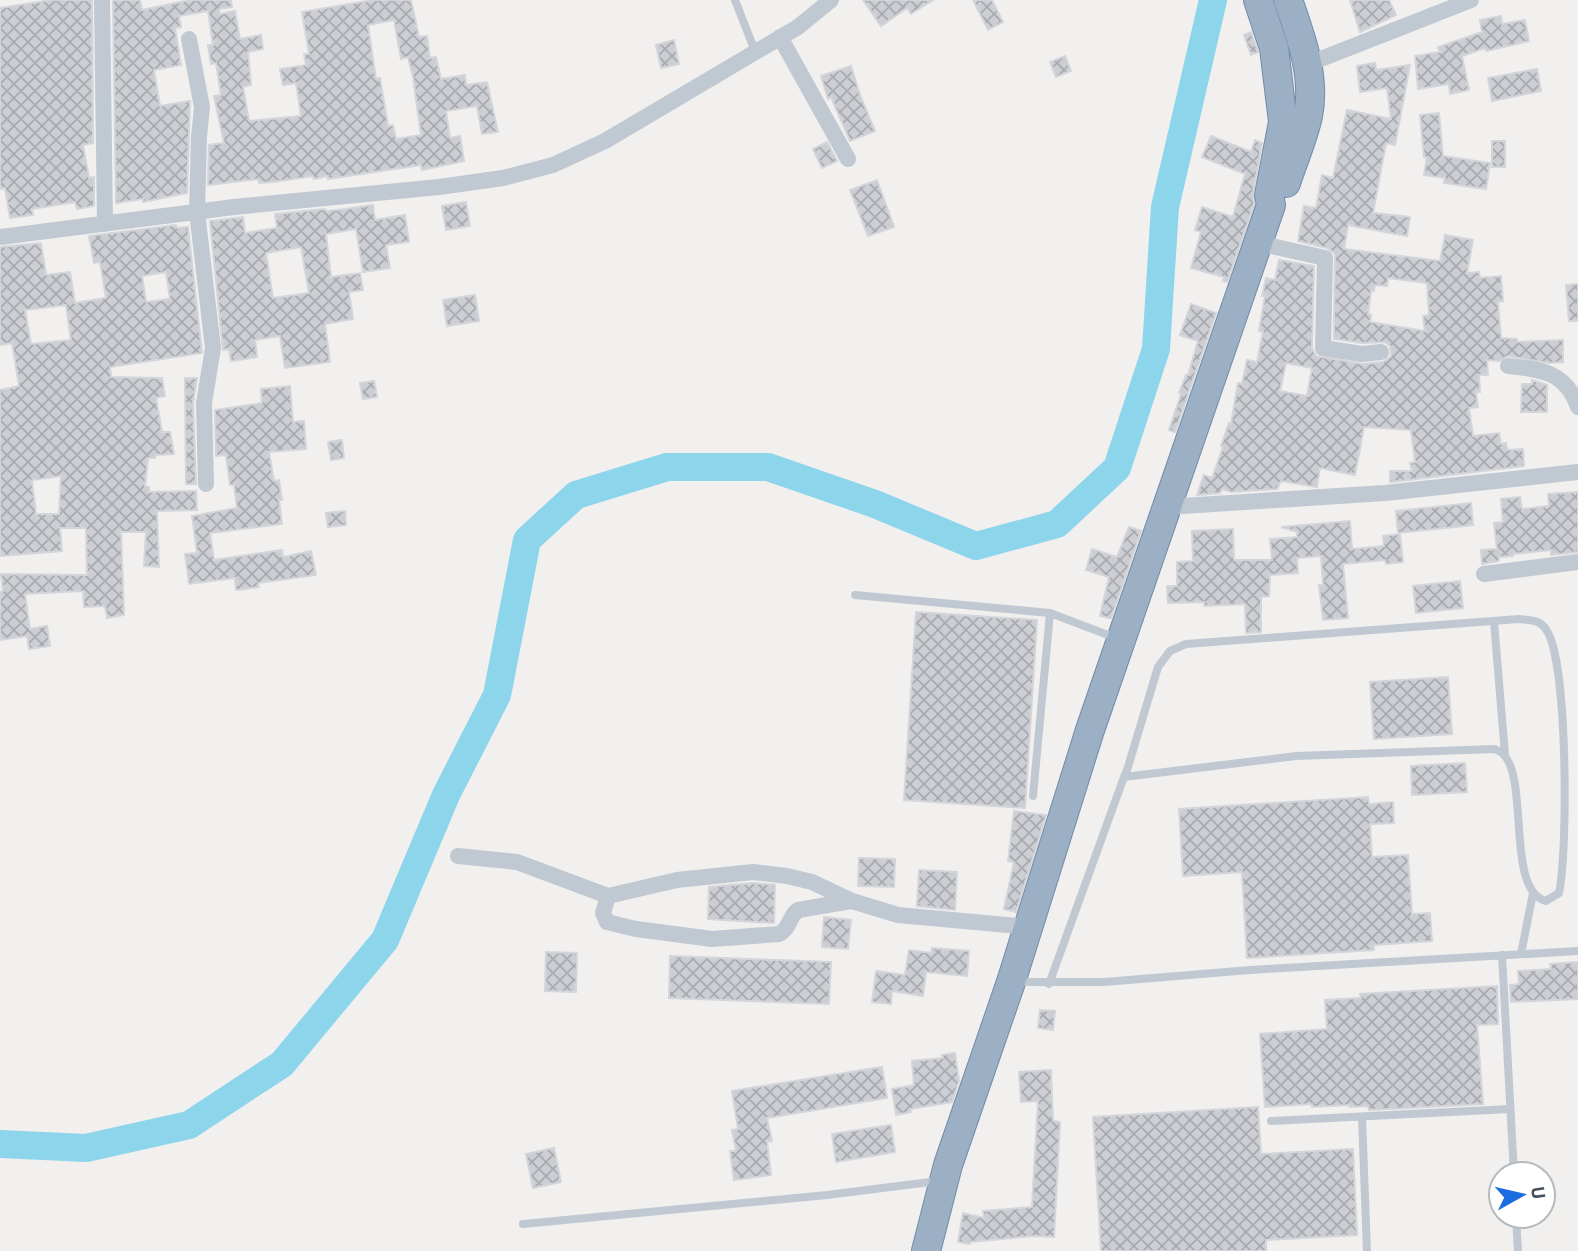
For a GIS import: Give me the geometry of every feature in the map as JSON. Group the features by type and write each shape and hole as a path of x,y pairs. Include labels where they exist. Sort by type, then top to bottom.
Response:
{"highway":[{"path":"1271,205 1281,199 1308,115 1310,96 1308,64 1275,4"},
{"path":"926,1251 944,1180 1029,927 1090,730 1271,205 1269,195 1283,122 1274,48 1275,4"}],"street":[{"path":"103,0 105,224"},
{"path":"0,237 369,192 439,187 503,178 553,165 604,141 798,27 831,0"},
{"path":"1308,64 1471,0"},
{"path":"780,37 848,159"},
{"path":"189,39 202,107 197,212 213,348 204,403 206,484"},
{"path":"1258,243 1325,258 1323,348 1362,355 1381,352"},
{"path":"1508,366 1537,369 1556,376 1574,395 1578,407"},
{"path":"1167,507 1385,493 1578,472"},
{"path":"1484,574 1578,562"},
{"path":"458,856 501,858 517,862 608,896 677,880 753,872 812,882 852,901 898,915 1029,927"},
{"path":"608,896 603,913 607,922 636,929 712,939 779,934 787,929 799,910 852,901"}],"lane":[{"path":"735,0 755,51"},
{"path":"855,596 1050,614 1122,641"},
{"path":"1033,796 1050,614"},
{"path":"1049,984 1124,777 1158,667 1170,651 1186,644 1519,619 1537,621 1547,630 1559,677 1564,861 1559,893 1554,898 1546,901 1538,899 1524,868 1512,773 1504,755 1494,621"},
{"path":"1124,777 1296,756 1495,749 1504,755"},
{"path":"1521,954 1533,893"},
{"path":"1011,982 1049,984 1578,951"},
{"path":"1502,956 1513,1160"},
{"path":"1271,1122 1510,1109"},
{"path":"1362,1117 1367,1251"},
{"path":"523,1224 827,1195 944,1180"},
{"path":"1517,1230 1518,1251"}],"building":[{"path":"51,0 92,0 93,143 83,145 89,178 94,177 94,206 77,209 75,202 32,209 33,215 10,218 5,188 0,189 0,8"},
{"path":"113,0 140,0 142,10 190,0 231,0 232,7 219,9 220,14 235,11 240,39 261,35 263,49 248,52 251,85 243,87 249,121 301,116 296,83 283,85 280,69 306,65 304,54 309,54 302,12 373,0 411,0 419,37 427,36 430,58 436,57 441,79 465,75 466,85 487,82 498,132 482,134 477,106 446,111 450,138 460,136 464,161 422,170 421,165 328,179 328,176 314,179 313,176 273,182 259,183 258,179 208,185 209,145 224,143 214,96 221,95 216,63 211,64 208,45 213,45 208,11 179,16 181,27 175,28 181,65 154,70 160,106 190,101 187,193 143,202 143,199 116,203","holes":["394,20 401,59 408,57 421,135 396,139 393,125 388,126 380,78 376,79 368,25"]},
{"path":"863,0 933,0 911,14 907,8 881,26"},
{"path":"973,0 992,0 1003,22 988,30"},
{"path":"1350,0 1389,0 1396,15 1360,32"},
{"path":"1501,16 1502,24 1525,20 1529,41 1486,51 1485,48 1462,56 1469,90 1450,94 1449,84 1418,89 1415,56 1440,52 1438,47 1482,32 1480,20"},
{"path":"1251,32 1258,52 1251,55 1244,35"},
{"path":"674,40 679,64 661,68 656,45"},
{"path":"1065,56 1071,71 1056,77 1050,62"},
{"path":"1375,63 1376,70 1410,65 1395,145 1386,143 1373,213 1410,217 1407,236 1348,225 1344,249 1440,261 1445,235 1473,240 1467,273 1479,272 1480,278 1501,276 1503,301 1498,302 1501,338 1517,339 1517,342 1563,340 1563,362 1549,363 1508,356 1499,361 1487,360 1488,375 1479,375 1480,392 1476,392 1478,407 1469,408 1473,436 1499,433 1501,444 1506,443 1507,450 1523,449 1524,466 1390,482 1390,471 1412,471 1410,463 1415,462 1411,430 1364,427 1355,475 1320,468 1317,487 1281,481 1277,489 1231,492 1222,489 1220,493 1197,495 1204,475 1212,478 1229,423 1231,424 1238,383 1242,384 1247,360 1257,362 1263,332 1259,331 1265,296 1262,296 1266,278 1275,280 1279,260 1314,266 1312,348 1316,356 1363,364 1383,362 1391,356 1390,346 1385,342 1362,343 1334,339 1335,254 1327,248 1298,241 1304,206 1316,208 1322,175 1333,178 1347,110 1391,119 1387,88 1360,92 1357,66","holes":["1388,278 1427,283 1429,315 1423,316 1425,331 1370,322 1371,315 1368,314 1371,291 1374,291 1375,285 1387,286","1286,363 1312,368 1307,396 1280,391"]},
{"path":"851,66 875,131 850,141 831,97 828,99 821,76"},
{"path":"1537,69 1541,91 1492,101 1488,78"},
{"path":"1439,113 1443,156 1490,163 1486,189 1444,183 1445,178 1424,175 1427,157 1424,157 1420,115"},
{"path":"1211,136 1251,152 1255,140 1262,143 1253,192 1254,204 1227,282 1223,281 1224,277 1191,268 1201,232 1195,230 1202,207 1233,217 1245,174 1202,157"},
{"path":"1492,141 1505,141 1505,167 1492,167"},
{"path":"827,142 837,161 822,168 813,149"},
{"path":"877,180 894,227 868,236 850,190"},
{"path":"466,202 470,226 446,230 442,206"},
{"path":"373,205 375,220 405,215 409,242 386,245 390,268 363,272 356,229 326,234 331,277 360,273 363,290 349,292 353,319 325,324 330,362 285,368 280,336 255,340 257,357 231,361 229,349 223,350 210,221 243,217 245,233 277,228 275,214","holes":["301,247 309,293 273,298 266,253"]},
{"path":"176,225 177,228 188,227 202,353 110,367 111,377 162,378 165,396 156,398 162,432 170,432 174,454 148,458 145,486 149,487 149,492 196,491 197,510 157,511 159,567 144,566 146,532 121,532 124,615 107,618 105,606 84,607 83,591 25,594 30,629 47,626 50,646 29,649 27,636 0,640 0,592 3,591 1,574 87,575 86,528 60,528 62,551 0,556 0,390 19,386 12,343 0,345 0,247 41,243 46,275 70,272 75,303 106,298 100,262 94,263 89,236","holes":["166,272 170,299 146,302 142,276","66,305 71,340 31,344 25,310","61,476 59,514 36,514 32,480"]},
{"path":"1578,284 1578,321 1569,321 1566,285"},
{"path":"475,295 479,321 447,326 443,300"},
{"path":"1191,304 1216,313 1175,432 1169,430 1198,341 1180,335"},
{"path":"185,378 197,378 193,403 196,484 186,484"},
{"path":"1532,380 1547,385 1547,412 1521,412 1522,384 1532,384"},
{"path":"374,381 377,397 363,399 360,383"},
{"path":"290,386 293,422 304,421 306,449 269,452 274,481 279,480 282,524 210,533 214,560 282,550 283,557 311,551 316,575 258,583 259,587 236,590 235,578 189,584 185,554 197,553 192,516 237,508 234,485 230,485 226,455 216,456 215,410 262,403 261,389"},
{"path":"342,440 344,458 331,460 328,442"},
{"path":"1578,492 1578,552 1551,555 1551,550 1513,554 1499,557 1499,561 1482,564 1481,550 1497,549 1494,523 1503,522 1501,499 1520,497 1522,509 1549,506 1548,494"},
{"path":"1471,503 1473,525 1398,533 1396,511"},
{"path":"345,511 346,525 328,527 326,513"},
{"path":"1350,521 1352,549 1384,546 1383,536 1400,534 1403,562 1386,564 1385,560 1343,564 1348,618 1323,620 1319,585 1323,585 1321,556 1297,558 1298,573 1270,575 1269,596 1261,597 1261,632 1246,633 1245,604 1204,606 1204,602 1168,603 1167,586 1177,586 1177,562 1193,561 1192,531 1233,529 1234,560 1272,560 1270,539 1297,537 1297,532 1281,527"},
{"path":"1129,527 1141,531 1111,618 1100,616 1109,577 1086,570 1092,549 1117,557"},
{"path":"1460,581 1463,608 1416,613 1413,586"},
{"path":"916,612 1037,620 1025,808 904,800"},
{"path":"1448,677 1452,734 1374,739 1370,682"},
{"path":"1465,763 1467,792 1412,795 1411,766"},
{"path":"1368,797 1369,804 1393,802 1394,823 1370,824 1372,857 1408,855 1412,914 1430,913 1432,941 1374,945 1374,950 1247,958 1242,872 1183,876 1179,809"},
{"path":"1014,811 1046,815 1016,912 1004,909 1014,862 1008,861"},
{"path":"859,858 895,859 894,887 858,886"},
{"path":"919,870 957,872 955,910 917,906"},
{"path":"753,883 775,885 774,923 708,919 709,887"},
{"path":"824,917 851,920 848,949 822,947"},
{"path":"932,948 969,951 967,976 926,972 923,996 892,991 891,1004 872,1002 876,971 905,975 909,950 931,953"},
{"path":"546,952 577,953 576,992 545,991"},
{"path":"670,956 831,962 829,1004 669,998"},
{"path":"1578,962 1578,999 1511,1002 1510,985 1519,984 1518,971 1551,969 1550,964"},
{"path":"1497,986 1498,1024 1477,1025 1483,1104 1369,1110 1368,1106 1350,1105 1265,1107 1260,1034 1327,1029 1325,1000 1361,998 1360,994"},
{"path":"1040,1010 1055,1011 1053,1030 1038,1028"},
{"path":"955,1053 959,1081 952,1102 910,1109 911,1112 896,1115 892,1089 914,1085 912,1061 943,1058 942,1055"},
{"path":"882,1067 887,1098 767,1118 772,1141 767,1141 771,1175 734,1180 730,1151 736,1151 732,1130 738,1129 732,1091"},
{"path":"1051,1070 1053,1121 1060,1122 1054,1237 1033,1236 970,1244 958,1242 963,1213 984,1218 983,1211 1032,1207 1038,1101 1021,1102 1019,1072"},
{"path":"1258,1107 1261,1154 1353,1149 1357,1235 1266,1240 1266,1251 1101,1251 1093,1117"},
{"path":"891,1125 895,1152 836,1162 832,1134"},
{"path":"554,1148 561,1182 533,1188 526,1154"}],"waterway":[{"path":"0,1144 86,1148 189,1125 282,1064 385,940 446,795 497,695 527,540 576,495 667,467 768,467 875,504 976,546 1057,524 1117,468 1156,349 1165,207 1213,0"}]}
